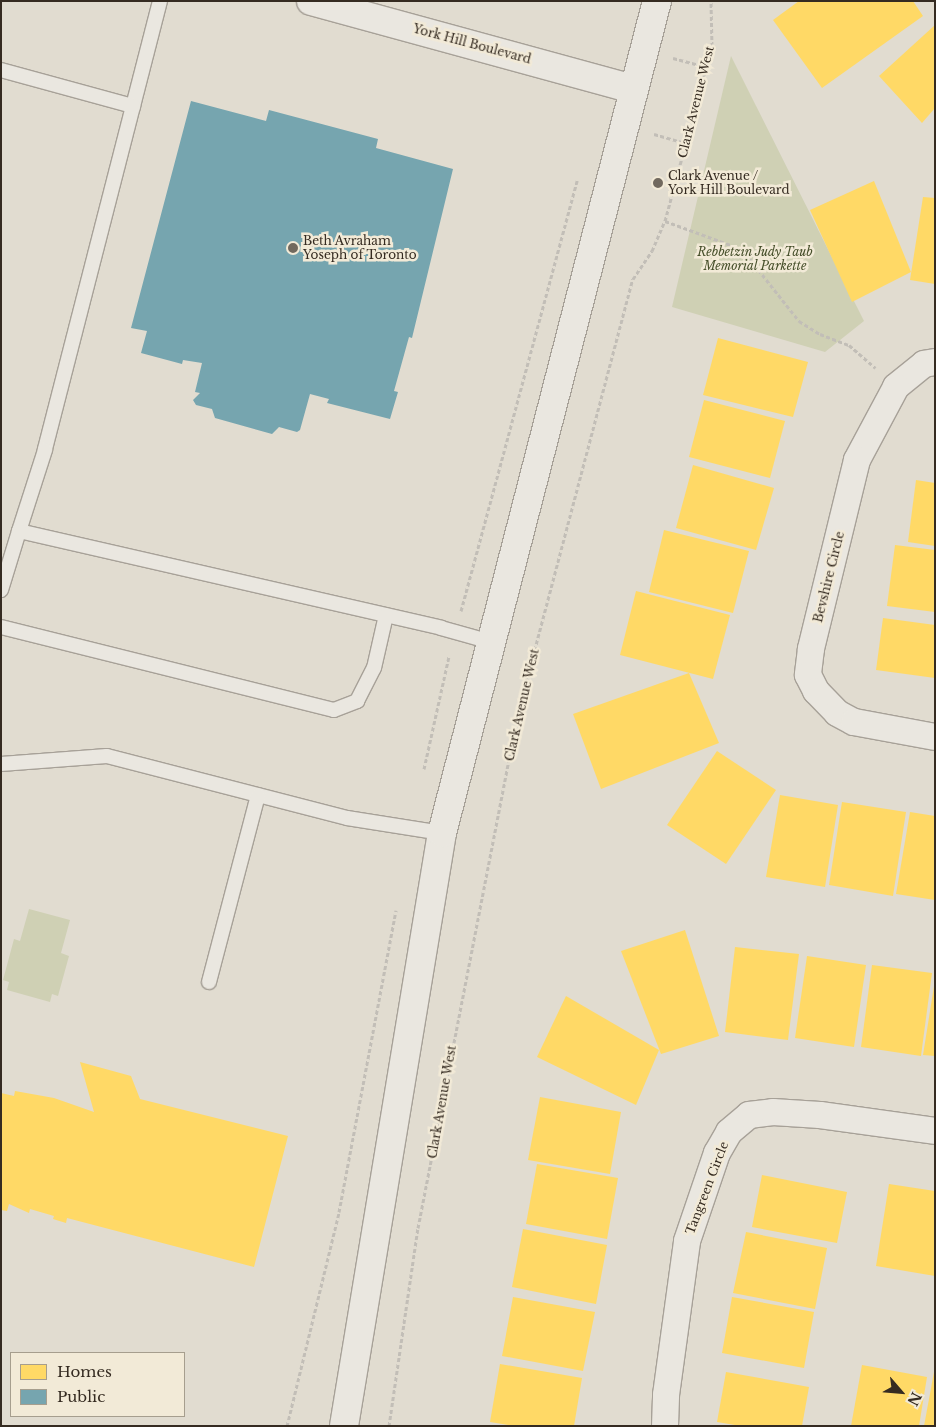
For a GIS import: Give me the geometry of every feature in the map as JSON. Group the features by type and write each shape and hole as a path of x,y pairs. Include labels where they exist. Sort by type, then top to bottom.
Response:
{"street":[{"name":"York Hill Boulevard","path":"311,1 633,89"},
{"path":"344,1426 442,833 657,1"},
{"name":"Bevshire Circle","path":"935,362 924,364 896,387 857,460 811,649 808,675 816,691 837,713 854,722 935,738"},
{"name":"Tangreen Circle","path":"665,1426 666,1394 687,1242 717,1153 729,1132 749,1115 773,1112 820,1115 935,1131"}],"lane":[{"path":"1,590 45,450 160,1"},
{"path":"1,70 133,106"},
{"path":"19,531 386,615 491,642"},
{"path":"1,627 334,710 357,701 374,668 386,615"},
{"path":"1,764 106,756 348,818 442,833"},
{"path":"209,982 258,795"}],"path":[{"name":"Clark Avenue West","path":"390,1426 418,1228 518,712 633,279 652,251 665,221 712,46 711,1"},
{"path":"665,221 742,249 799,321 820,334 849,345 896,387"}],"green space":[{"name":"Rebbetzin Judy Taub Memorial Parkette","path":"731,56 864,321 825,352 672,307"},
{"path":"29,909 70,920 61,953 69,956 58,996 52,994 50,1002 7,990 9,982 3,980 14,939 20,941"}],"building: Homes":[{"path":"799,1 913,1 923,16 822,88 773,20"},
{"path":"935,25 935,108 922,123 879,76"},
{"path":"874,181 911,272 852,302 810,210"},
{"path":"923,197 935,198 935,284 910,280"},
{"path":"718,338 808,362 793,417 703,395"},
{"path":"704,400 785,421 770,478 689,457"},
{"path":"693,465 774,488 756,550 676,528"},
{"path":"916,480 935,483 935,546 908,542"},
{"path":"664,530 749,551 733,613 649,592"},
{"path":"895,545 935,550 935,612 887,606"},
{"path":"636,591 730,615 713,679 620,655"},
{"path":"883,618 935,625 935,678 876,670"},
{"path":"689,673 719,743 601,789 573,714"},
{"path":"717,751 776,790 726,864 667,825"},
{"path":"780,795 838,805 825,887 766,877"},
{"path":"842,802 906,812 893,896 829,885"},
{"path":"910,812 935,816 935,900 896,894"},
{"path":"685,930 719,1036 661,1054 621,951"},
{"path":"735,947 799,954 788,1040 725,1032"},
{"path":"807,956 866,965 854,1047 795,1038"},
{"path":"872,965 932,973 921,1056 861,1047"},
{"path":"935,986 935,1056 923,1055"},
{"path":"566,996 659,1050 636,1105 537,1057"},
{"path":"80,1062 131,1076 140,1099 288,1136 254,1267 67,1218 66,1223 53,1219 54,1216 30,1209 29,1213 9,1204 7,1211 1,1210 1,1093 14,1096 15,1091 54,1098 94,1112"},
{"path":"540,1097 621,1112 610,1174 528,1160"},
{"path":"537,1164 618,1178 607,1239 526,1224"},
{"path":"762,1175 847,1192 837,1243 752,1227"},
{"path":"889,1184 935,1191 935,1276 876,1266"},
{"path":"523,1229 607,1245 596,1304 512,1287"},
{"path":"746,1232 827,1248 815,1309 733,1293"},
{"path":"513,1297 595,1312 583,1371 502,1356"},
{"path":"732,1297 814,1312 804,1368 722,1353"},
{"path":"500,1364 582,1378 574,1426 514,1426 490,1422"},
{"path":"862,1365 927,1377 919,1426 851,1426"},
{"path":"726,1372 809,1387 802,1426 741,1426 717,1422"},
{"path":"934,1372 935,1426 924,1426"}],"building: Public":[{"name":"Beth Avraham Yoseph of Toronto","path":"191,101 266,121 269,110 378,139 376,148 453,169 412,338 409,337 394,391 398,392 390,419 327,403 329,399 310,394 300,430 297,432 279,427 272,434 215,418 212,409 196,405 193,400 200,393 195,392 202,363 183,360 182,364 141,353 147,331 131,328"}],"place":[{"name":"Clark Avenue / York Hill Boulevard","path":"658,183"},
{"name":"Beth Avraham Yoseph of Toronto","path":"293,248"}]}
